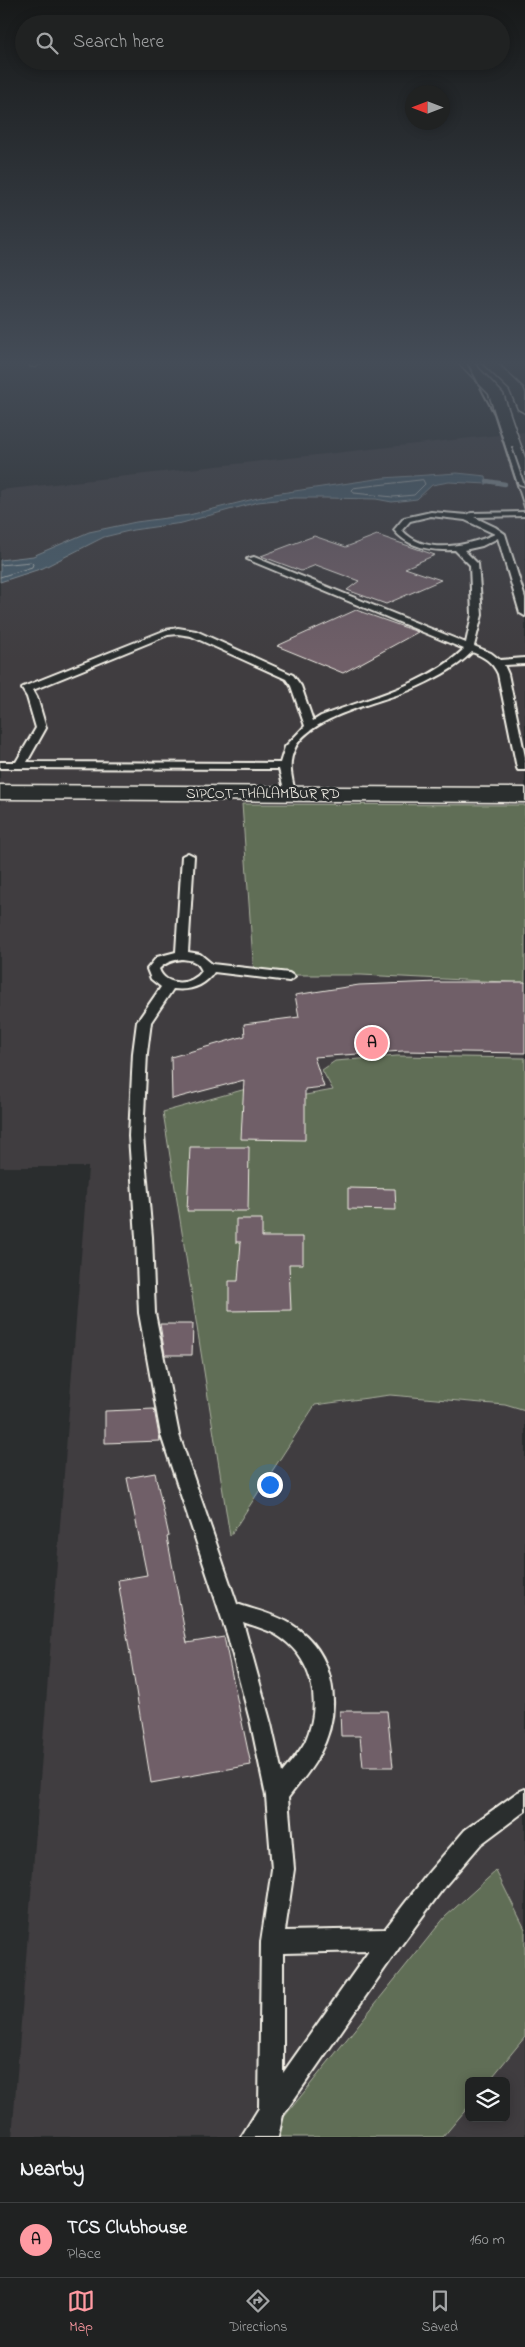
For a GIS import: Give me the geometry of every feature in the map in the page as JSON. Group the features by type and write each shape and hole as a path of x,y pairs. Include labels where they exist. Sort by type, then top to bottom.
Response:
{"street":[{"path":"518,461 525,481"},
{"name":"SIPCOT-THALAMBUR RD","path":"0,792 525,795"}],"lane":[{"path":"501,534 479,544 457,548 421,545 401,536 398,530 400,525 406,520 431,514 525,514"},
{"path":"461,515 485,523 501,534 525,613"},
{"path":"290,793 284,766 290,747 303,732 325,718 405,688 440,672 460,658 469,648 477,615 474,564 457,548"},
{"path":"251,559 488,655 498,663 503,674 522,768"},
{"path":"20,765 41,728 28,689 36,684 156,636 178,631 193,633 290,677 296,686 310,727"},
{"path":"498,663 525,661"},
{"path":"0,765 284,766"},
{"path":"182,955 188,856"},
{"path":"208,967 206,975 198,982 184,986 169,985 158,980 153,969 162,959 182,955 201,960 208,967 289,977"},
{"path":"169,985 144,1022 140,1053 136,1136 144,1237 147,1313 170,1435 252,1684 277,1796 283,1869 272,1942 271,2113 266,2137"},
{"path":"229,1610 282,1628 304,1643 318,1666 325,1698 322,1724 313,1747 277,1796"},
{"path":"253,2137 391,1940 437,1879 473,1837 525,1799"},
{"path":"272,1942 391,1940"}],"shaded area":[{"path":"265,461 525,461 525,2137 12,2137 88,1167 0,1167 0,490"}],"green space":[{"path":"242,804 525,805 525,983 361,975 254,975"},
{"path":"397,1056 525,1058 525,1411 505,1405 390,1395 315,1405 230,1536 163,1112 271,1082 289,1098 333,1090 322,1070 335,1061"},
{"path":"496,1871 525,1929 525,2037 492,2077 465,2077 465,2111 443,2137 268,2137 445,1917"}],"water":[{"path":"457,473 486,476 487,484 449,482 432,485 417,499 392,502 376,499 294,498 258,502 182,523 133,530 104,537 43,568 0,582 0,560 33,556 89,532 136,522 189,515 274,494 383,478"}],"building":[{"path":"377,535 435,555 405,568 441,580 386,604 347,590 359,581 316,565 301,571 261,556 314,536 346,547"},
{"path":"356,610 418,632 343,673 277,646"},
{"path":"438,982 525,982 525,1053 403,1051 314,1057 324,1087 305,1089 305,1140 241,1139 244,1080 172,1099 171,1057 245,1036 244,1024 299,1017 295,995 359,985"},
{"path":"190,1147 249,1147 248,1211 187,1211"},
{"path":"348,1188 395,1189 396,1210 348,1209"},
{"path":"236,1219 262,1219 262,1237 303,1237 303,1264 289,1264 291,1310 229,1311 229,1281 238,1281 241,1242 236,1242"},
{"path":"160,1324 193,1324 192,1355 165,1355"},
{"path":"154,1409 160,1441 105,1443 105,1411"},
{"path":"155,1473 169,1536 167,1537 187,1643 224,1637 251,1765 151,1783 118,1580 147,1575 127,1478"},
{"path":"340,1711 387,1711 393,1767 363,1767 360,1736 341,1736"}],"waterway":[{"path":"487,481 505,484"}],"railway":[{"path":"509,461 525,510"},
{"path":"517,461 525,485"}],"place":[{"name":"TCS Clubhouse","path":"372,1043"}]}
